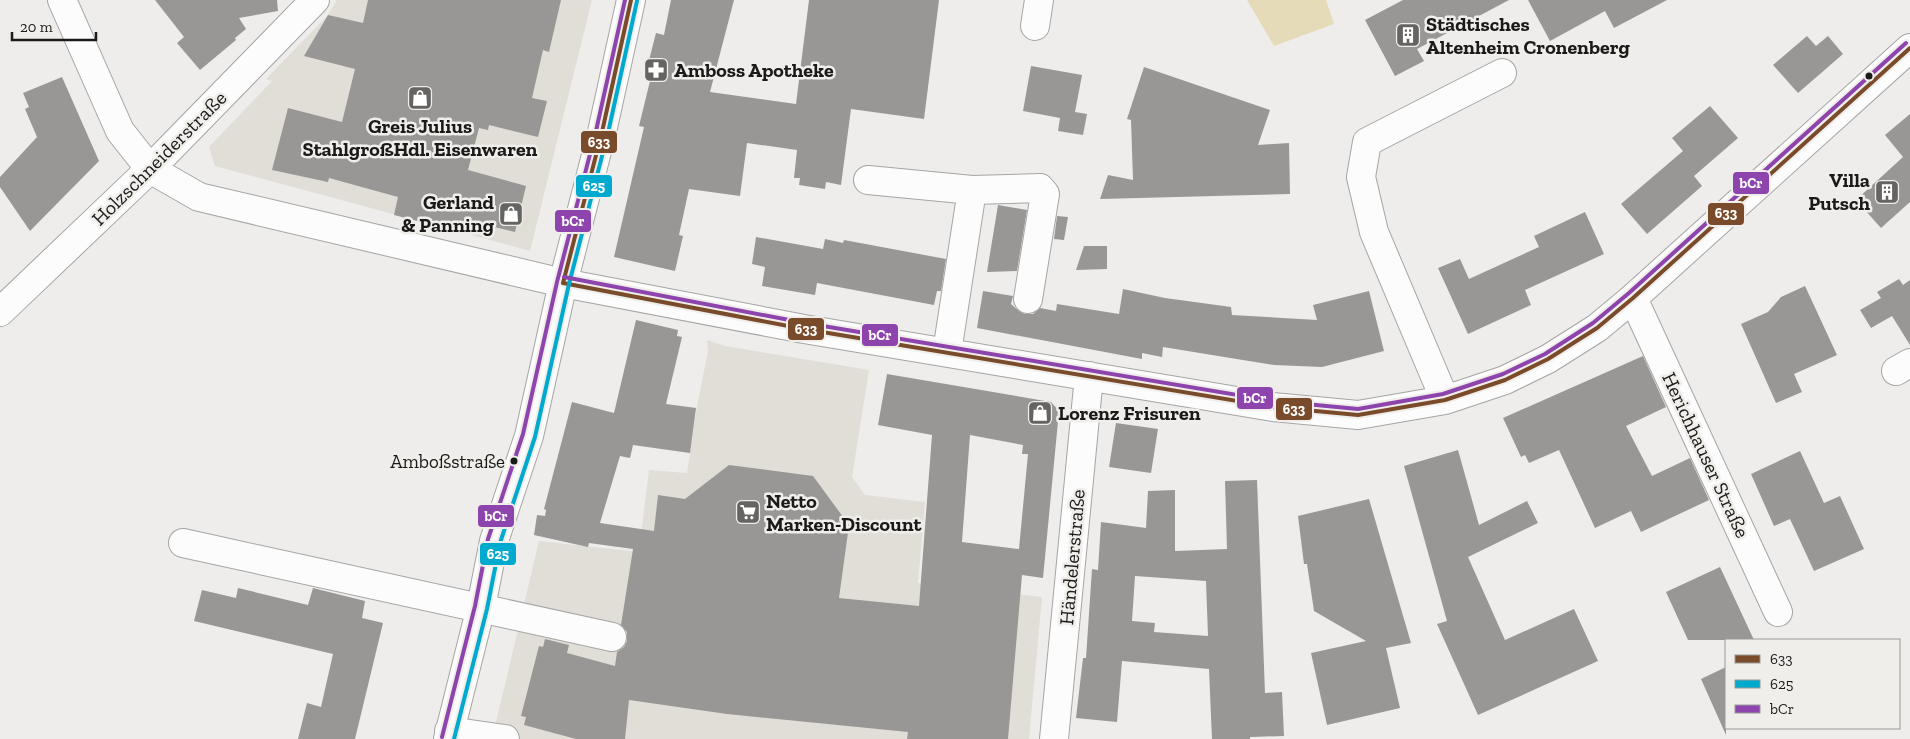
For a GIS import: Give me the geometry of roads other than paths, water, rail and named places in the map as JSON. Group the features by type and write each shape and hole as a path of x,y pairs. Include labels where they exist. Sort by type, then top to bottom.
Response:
{"street":[{"path":"62,0 120,131 150,169 198,197 563,283 804,329 1273,407 1358,415 1445,400 1505,380 1548,359 1597,328 1910,48"},
{"name":"Holzschneiderstraße","path":"0,312 150,169 315,0"},
{"path":"505,739 449,735 494,541 529,436 563,283 602,132 631,0"},
{"path":"1035,26 1039,0"},
{"path":"1445,400 1374,232 1361,177 1368,142 1502,73"},
{"path":"868,180 972,190 1040,188 1045,194 1028,299"},
{"path":"947,352 972,190"},
{"name":"Herichhauser Straße","path":"1632,298 1778,612"},
{"name":"Händelerstraße","path":"1054,739 1089,376"},
{"path":"183,543 612,637"}],"place":[{"name":"Städtisches Altenheim Cronenberg","path":"1408,35"},
{"name":"Amboss Apotheke","path":"656,70"},
{"name":"Greis Julius StahlgroßHdl. Eisenwaren","path":"420,98"},
{"name":"Villa Putsch","path":"1887,192"},
{"name":"Gerland & Panning","path":"511,214"},
{"name":"Lorenz Frisuren","path":"1040,413"},
{"name":"Amboßstraße","path":"514,461"},
{"name":"Netto Marken-Discount","path":"748,512"}]}
